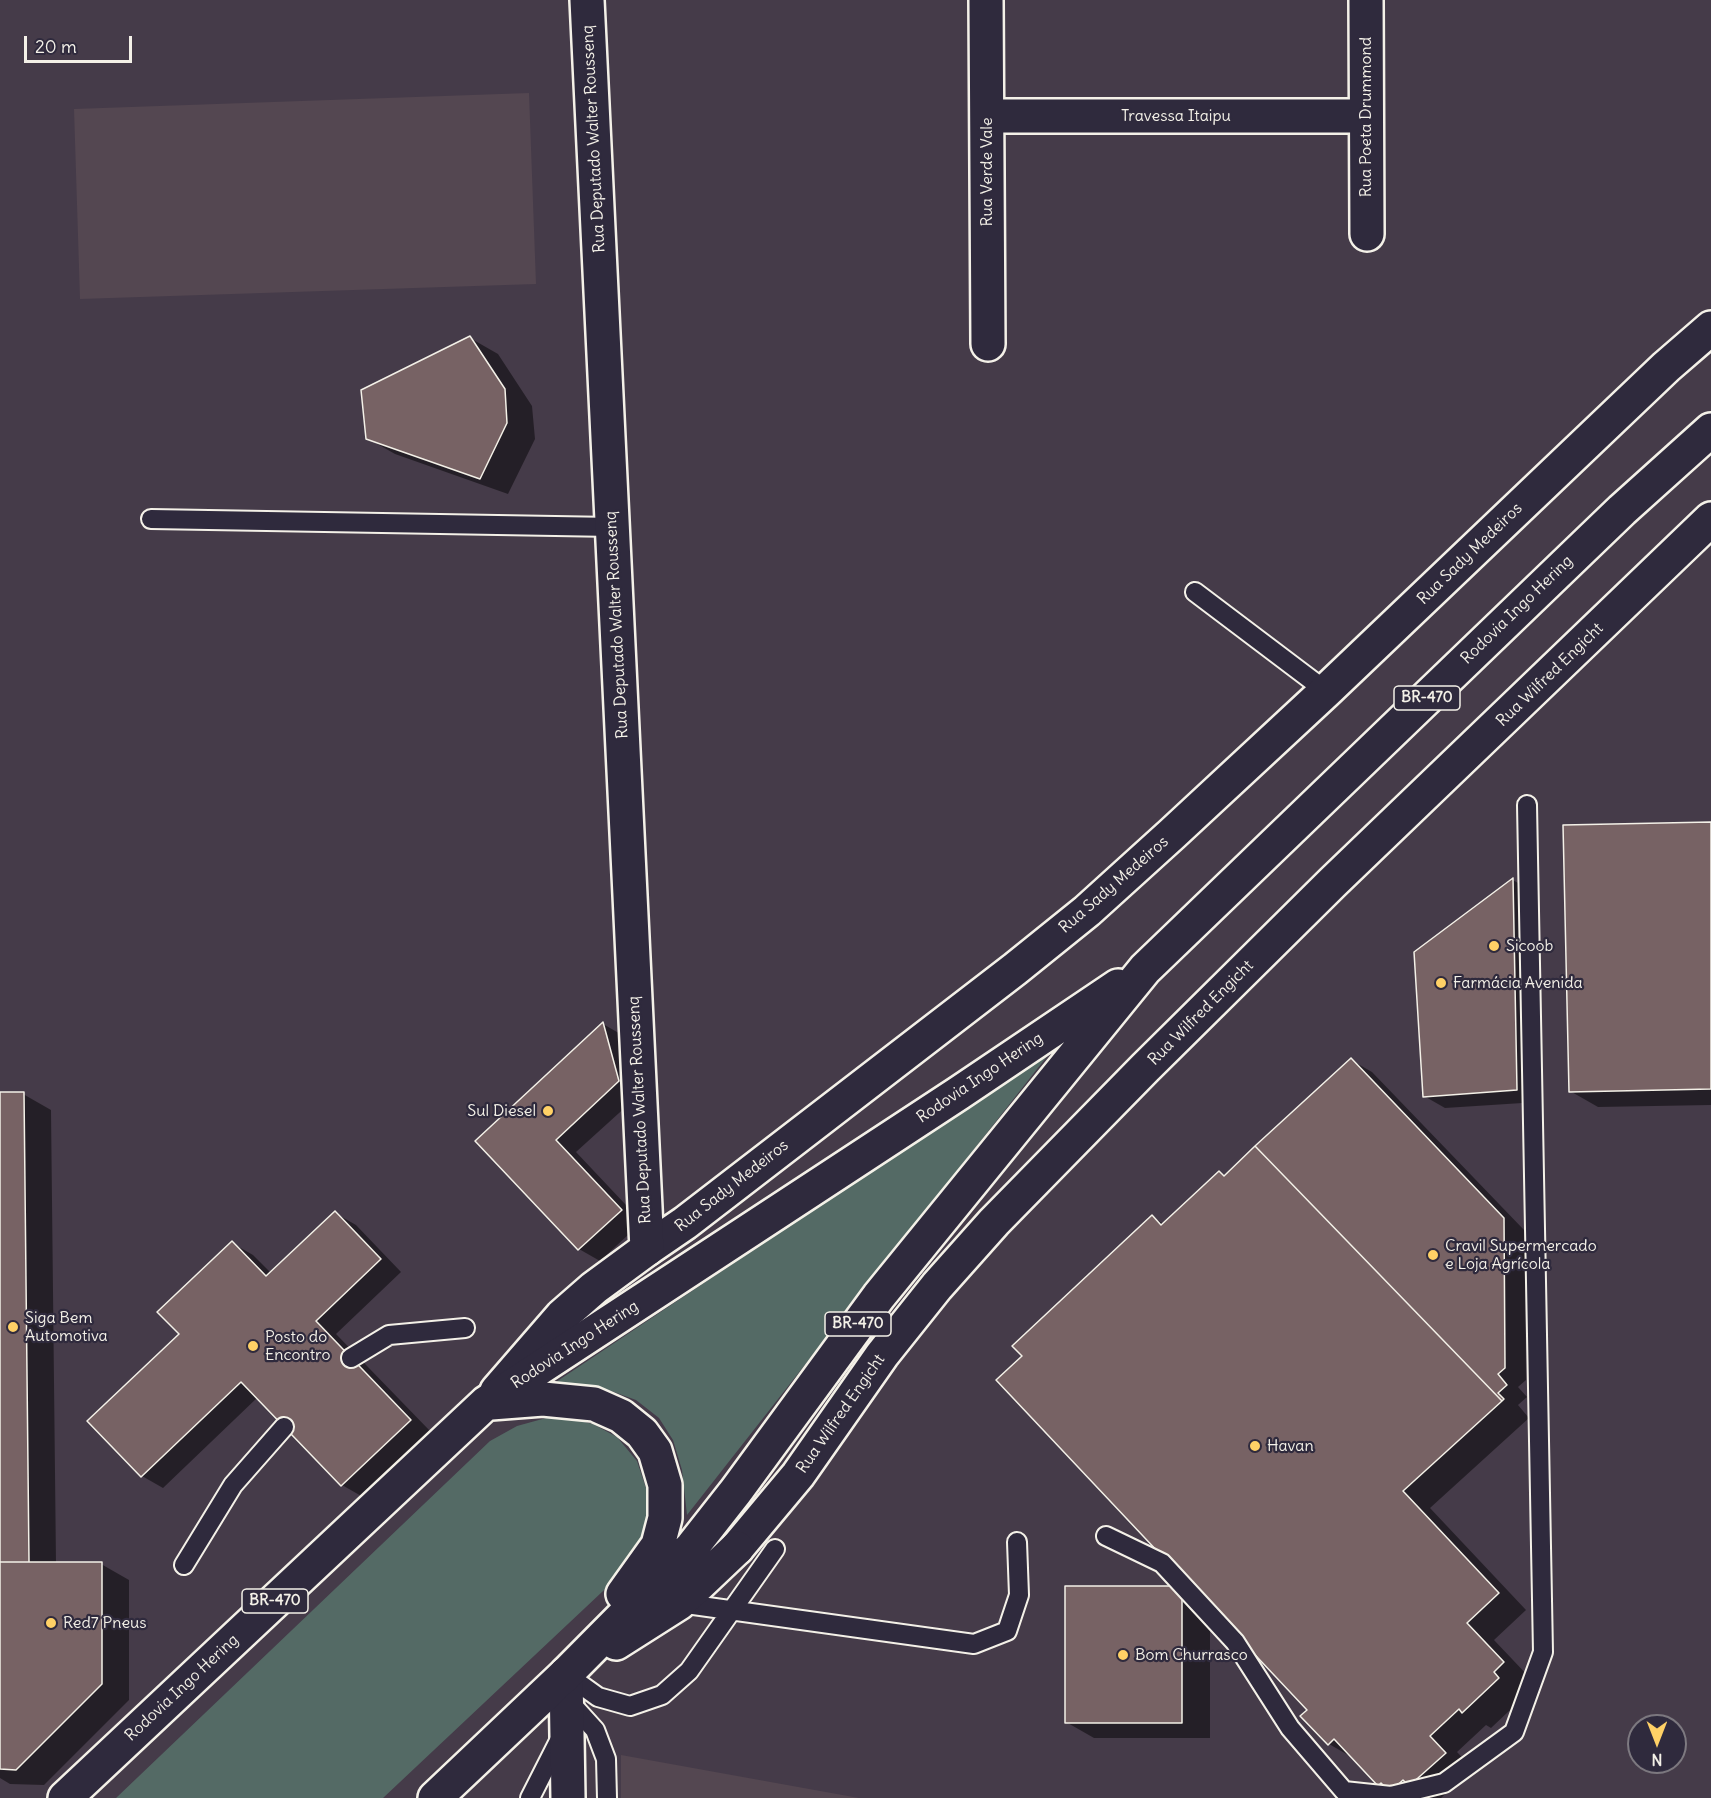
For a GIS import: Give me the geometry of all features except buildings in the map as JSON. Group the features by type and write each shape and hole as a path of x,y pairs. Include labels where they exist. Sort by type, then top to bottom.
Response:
{"main road":[{"name":"Rua Deputado Walter Roussenq","path":"588,0 647,1249"},
{"name":"Rua Verde Vale","path":"986,0 988,344"},
{"name":"Rua Poeta Drummond","path":"1366,0 1367,234"},
{"name":"Travessa Itaipu","path":"987,116 1366,116"},
{"name":"Rua Sady Medeiros","path":"486,1403 562,1316 594,1288 685,1223 1005,977 1087,911 1326,691 1666,367 1711,328"},
{"name":"Rodovia Ingo Hering","path":"435,1798 567,1699 736,1491 879,1296 1145,969 1622,510 1711,430"},
{"name":"Rua Wilfred Engicht","path":"567,1699 679,1603 737,1548 798,1475 903,1329 937,1286 994,1222 1145,1068 1333,882 1711,519"},
{"name":"Rodovia Ingo Hering","path":"65,1798 486,1403 1145,969"},
{"path":"486,1403 543,1399 594,1404 621,1416 642,1433 655,1451 665,1485 665,1518 658,1545 567,1699 568,1798"}],"lane":[{"path":"151,519 613,528"},
{"path":"1195,592 1326,691"},
{"path":"1106,1536 1162,1563 1235,1642 1290,1728 1344,1791 1391,1796 1444,1783 1514,1732 1543,1652 1527,805"},
{"path":"351,1358 389,1335 465,1328"},
{"path":"184,1565 232,1485 284,1427"},
{"path":"679,1603 974,1644 1006,1631 1020,1595 1017,1542"},
{"path":"567,1699 598,1697 630,1706 662,1695 689,1671 775,1549"},
{"path":"530,1798 567,1699"},
{"path":"567,1699 595,1730 606,1759 607,1798"}],"shaded area":[{"path":"529,93 536,284 80,299 74,109"},
{"path":"621,1755 859,1798 621,1798"}],"green space":[{"path":"1052,1050 687,1515 682,1470 673,1440 659,1418 636,1400 611,1391 586,1385 556,1382"},
{"path":"546,1418 569,1418 593,1424 617,1437 637,1461 650,1500 648,1527 636,1560 383,1798 116,1798 490,1441 517,1426"}],"place":[{"name":"Sicoob","path":"1494,946"},
{"name":"Farmácia Avenida","path":"1441,983"},
{"name":"Sul Diesel","path":"548,1111"},
{"name":"Cravil Supermercado e Loja Agrícola","path":"1433,1255"},
{"name":"Siga Bem Automotiva","path":"13,1327"},
{"name":"Posto do Encontro","path":"253,1346"},
{"name":"Havan","path":"1255,1446"},
{"name":"Red7 Pneus","path":"51,1623"},
{"name":"Bom Churrasco","path":"1123,1655"}]}
